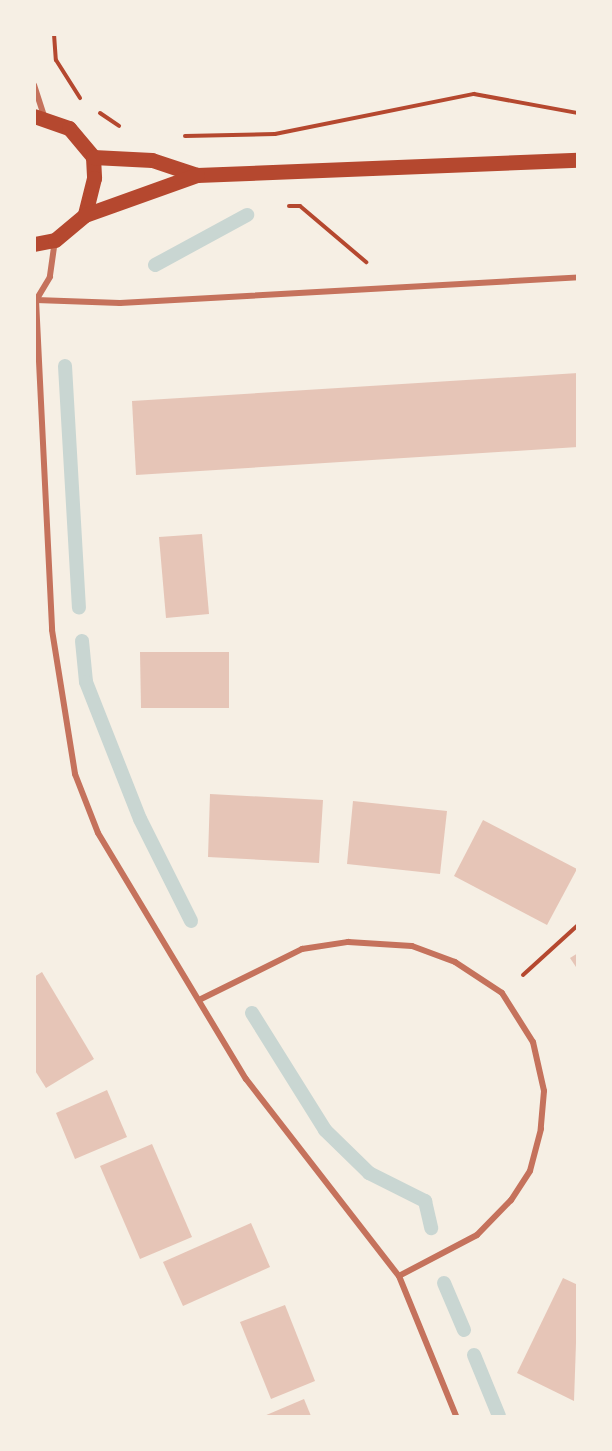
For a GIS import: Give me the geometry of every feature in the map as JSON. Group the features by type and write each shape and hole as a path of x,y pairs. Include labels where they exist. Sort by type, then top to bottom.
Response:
{"main road":[{"path":"39,116 69,128 93,157 94,178 85,215"},
{"path":"93,157 152,160 197,174"},
{"path":"34,243 55,240 85,215 197,174 578,160"}],"street":[{"path":"34,85 39,116"},
{"path":"55,240 50,277 35,299 52,630 75,774 98,833 201,999 246,1080 399,1276 456,1416"},
{"path":"35,299 120,303 578,277"},
{"path":"201,999 302,949 348,942 412,946 455,962 502,993 533,1042 544,1091 541,1129 530,1171 511,1200 477,1235 399,1276"}],"path":[{"path":"54,34 56,60 82,101"},
{"path":"174,136 275,134 474,94 578,113"},
{"path":"90,107 124,129"},
{"path":"277,205 300,206 374,269 372,288"},
{"path":"502,993 578,925"}],"building":[{"path":"578,373 578,447 136,475 132,401"},
{"path":"202,534 209,614 166,618 159,537"},
{"path":"140,652 229,652 229,708 141,708"},
{"path":"210,794 323,800 319,863 208,857"},
{"path":"353,801 447,811 440,874 347,864"},
{"path":"483,820 577,869 547,925 454,876"},
{"path":"578,953 578,970 570,958"},
{"path":"42,972 94,1059 46,1088 34,1069 34,977"},
{"path":"107,1090 127,1137 75,1159 56,1113"},
{"path":"152,1144 192,1237 140,1259 100,1166"},
{"path":"251,1223 270,1267 183,1306 163,1262"},
{"path":"563,1278 578,1285 574,1401 517,1373"},
{"path":"285,1305 315,1381 271,1399 240,1322"},
{"path":"304,1399 311,1416 264,1416"}],"waterway":[{"path":"155,265 247,215"},
{"path":"65,366 79,608"},
{"path":"82,641 86,682 140,819 191,921"},
{"path":"252,1013 325,1130 369,1173 425,1201 431,1228"},
{"path":"444,1283 464,1330"},
{"path":"474,1355 499,1416"}]}
